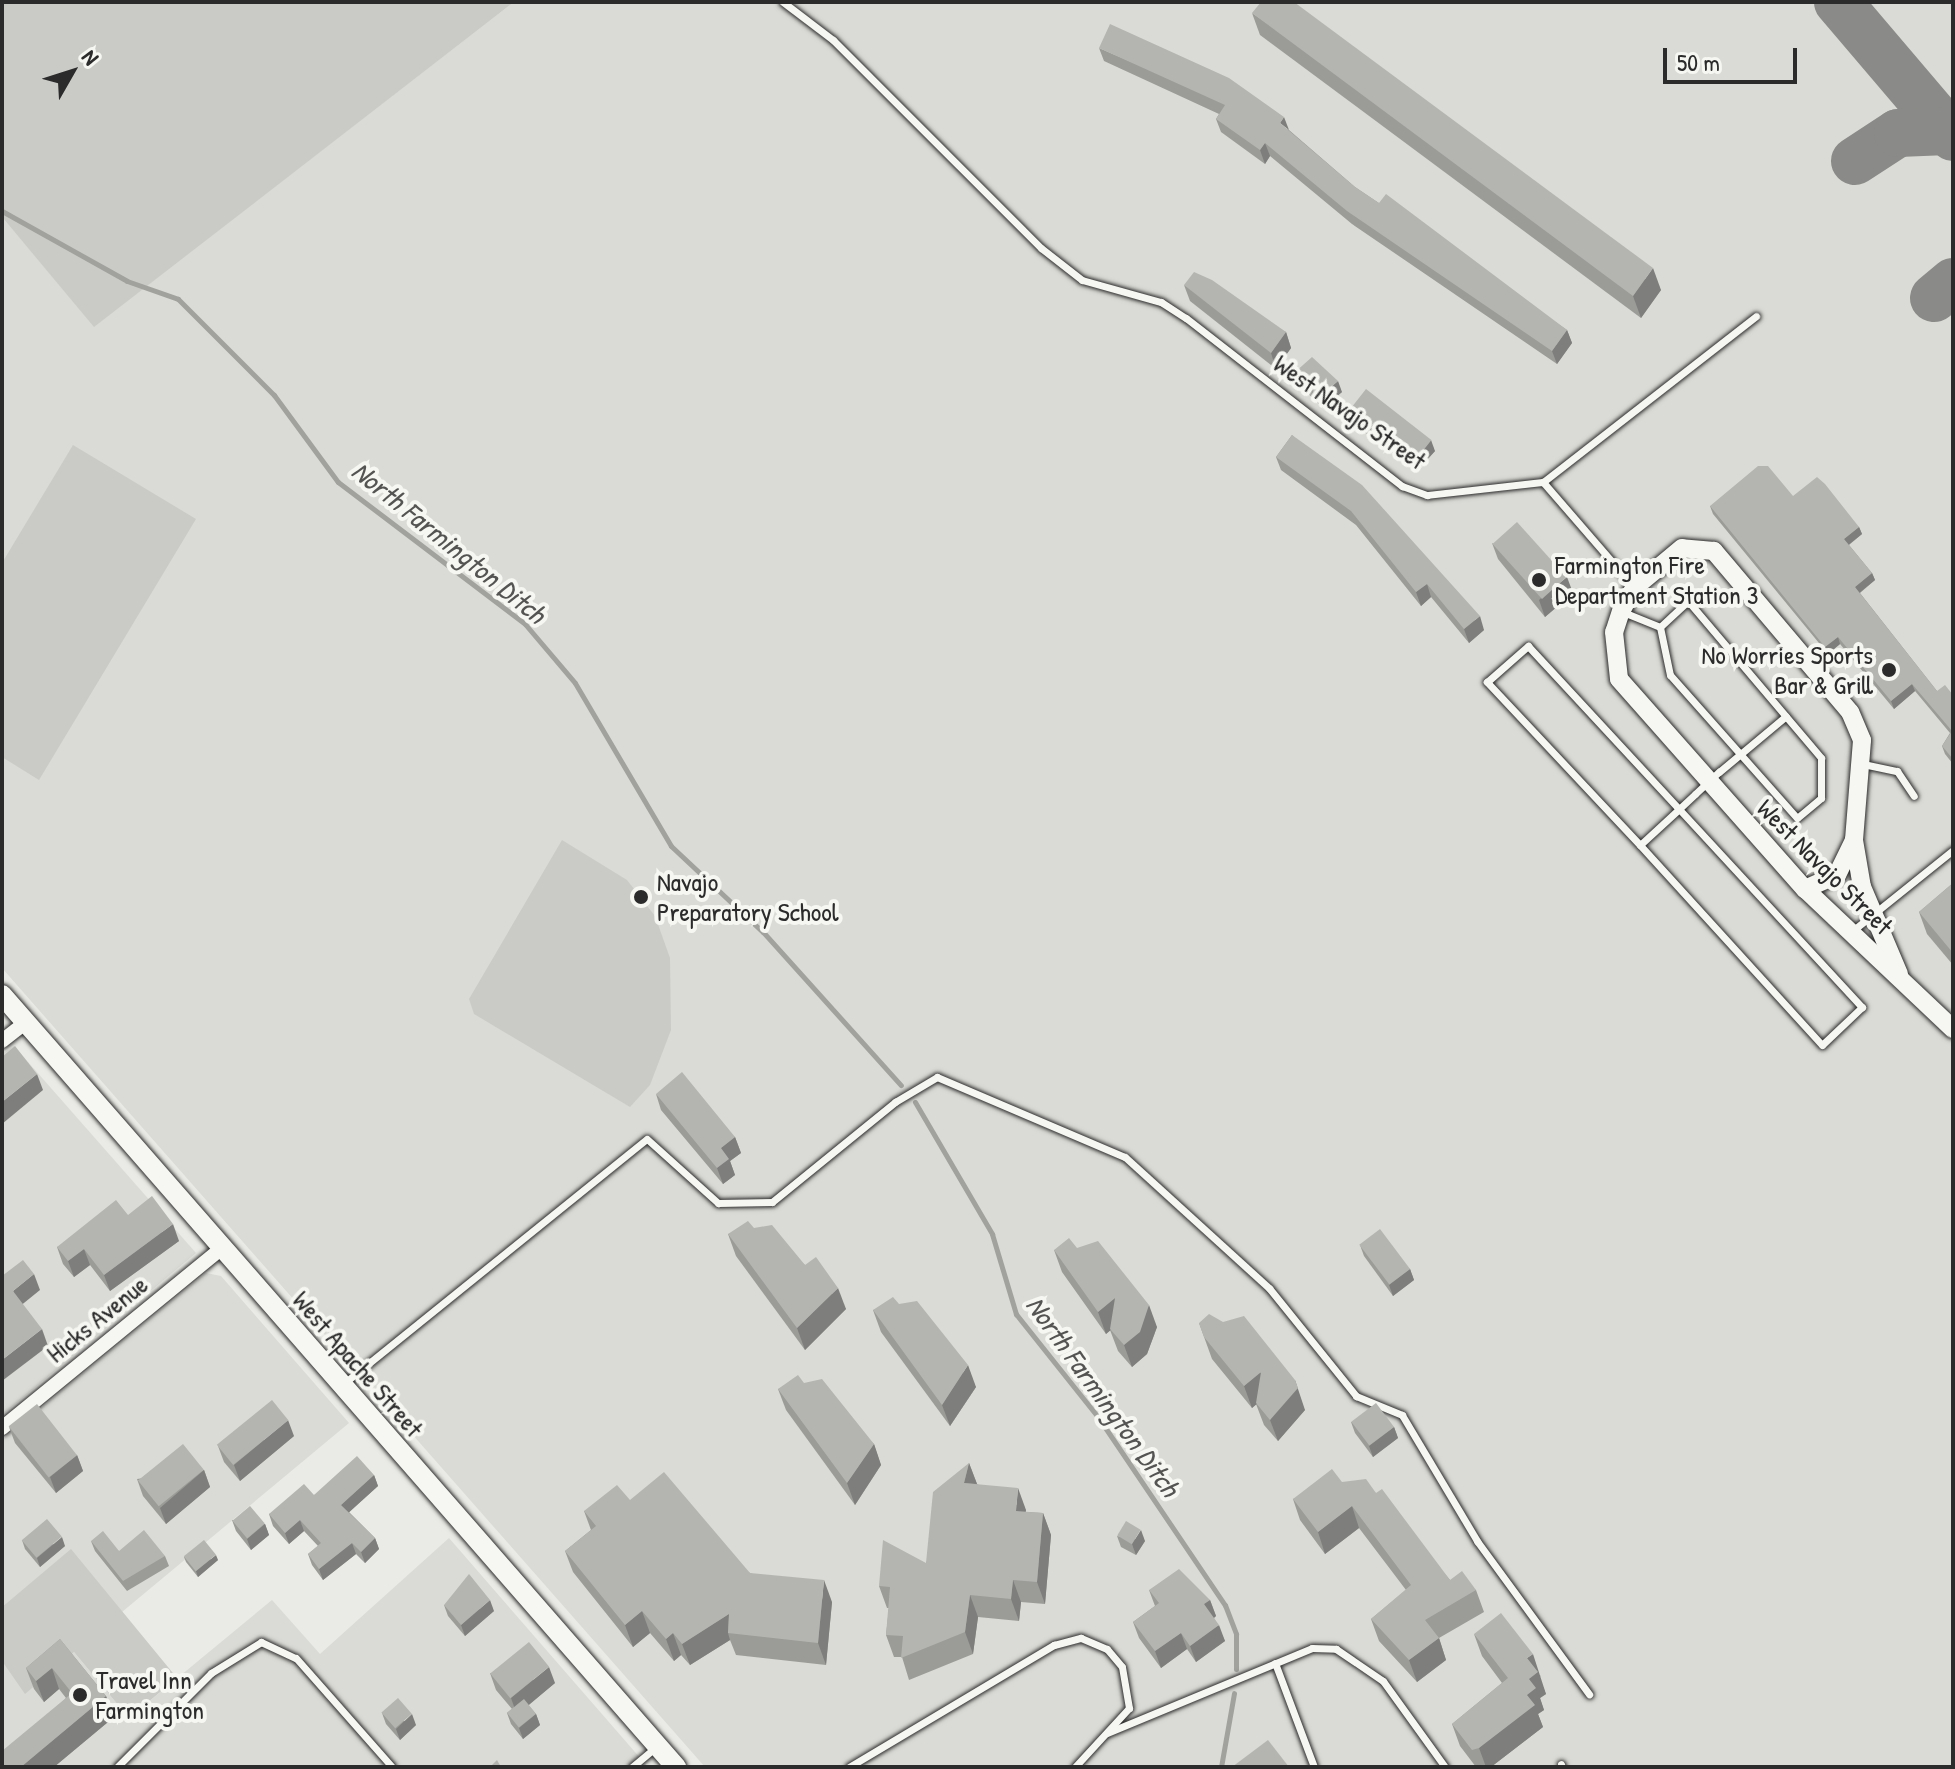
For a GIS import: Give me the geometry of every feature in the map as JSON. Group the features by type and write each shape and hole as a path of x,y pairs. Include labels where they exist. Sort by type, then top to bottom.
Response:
{"main road":[{"name":"West Apache Street","path":"2,995 676,1767"}],"street":[{"path":"1634,588 1682,548 1714,551 1850,712 1862,740 1854,840 1872,915 1899,974"},
{"name":"West Navajo Street","path":"1634,588 1614,632 1619,679 1805,889 1849,934 1899,974 1953,1029"},
{"path":"1805,889 1837,875 1854,840"},
{"path":"2,1041 26,1022"},
{"name":"Hicks Avenue","path":"2,1428 223,1247"}],"lane":[{"name":"West Navajo Street","path":"783,2 833,40 1041,248 1082,280 1161,302 1186,318 1402,486 1427,495 1543,482"},
{"path":"1634,588 1543,482 1756,316"},
{"path":"1688,601 1821,758 1821,798 1797,818 1670,675 1660,627 1688,601"},
{"path":"1621,611 1660,627"},
{"path":"1528,646 1862,1007 1822,1045 1640,845 1487,682 1528,646"},
{"path":"1640,845 1786,716"},
{"path":"1860,764 1897,771 1914,796"},
{"path":"1849,934 1953,850"},
{"path":"341,1385 647,1139 718,1203 772,1202 895,1102 937,1077 1125,1157 1269,1288 1356,1396 1402,1415 1477,1541 1589,1694"},
{"path":"849,1767 1069,1638 1094,1642 1122,1667 1129,1708 1075,1767"},
{"path":"117,1767 211,1673 261,1642 296,1658 392,1767"},
{"path":"1105,1734 1312,1648 1357,1658 1383,1681 1445,1767"},
{"path":"1275,1663 1314,1767"},
{"path":"632,1767 657,1746"}],"shaded area":[{"path":"2,2 514,2 94,327 2,217"},
{"name":"Navajo Preparatory School","path":"514,2 1953,2 1953,1767 705,1767 2,968 2,217 94,326"},
{"path":"73,445 196,519 39,780 2,757 2,563"},
{"path":"562,840 627,880 655,916 670,958 671,1030 650,1085 630,1107 474,1014 469,999"},
{"path":"14,1046 196,1253 2,1415 2,1054"},
{"path":"206,1273 221,1276 349,1423 122,1612 71,1550 2,1607 2,1440"},
{"path":"449,1538 648,1767 2,1767 2,1661 18,1680 74,1652 129,1718 272,1600 320,1654"},
{"path":"71,1549 177,1678 129,1718 74,1652 25,1694 2,1661 2,1607"}],"building":[{"path":"1261,2 1294,2 1653,268 1633,296 1252,13"},
{"path":"1110,24 1229,78 1284,117 1280,123 1355,187 1379,203 1386,194 1567,330 1552,351 1347,211 1265,143 1260,150 1216,119 1225,105 1099,48"},
{"path":"1194,272 1212,280 1286,332 1271,353 1184,285"},
{"path":"1312,357 1338,381 1319,397 1294,373"},
{"path":"1366,389 1431,440 1414,463 1348,412"},
{"path":"1292,435 1362,485 1480,616 1464,629 1427,584 1416,592 1351,511 1276,457"},
{"path":"1758,466 1768,466 1793,496 1817,477 1859,527 1844,539 1872,573 1855,587 1937,691 1945,685 1953,695 1953,759 1942,746 1952,731 1912,684 1891,701 1838,637 1825,647 1710,506"},
{"name":"Farmington Fire Department Station 3","path":"1517,522 1567,577 1542,599 1492,544"},
{"path":"1953,883 1953,953 1919,912"},
{"path":"15,1046 37,1074 2,1102 2,1057"},
{"path":"682,1072 735,1137 721,1148 729,1159 717,1168 656,1094"},
{"path":"152,1196 173,1224 104,1275 84,1249 68,1261 57,1247 116,1200 128,1215"},
{"path":"748,1221 754,1228 772,1225 805,1265 816,1257 838,1288 797,1328 728,1234"},
{"path":"1380,1229 1410,1269 1389,1285 1359,1245"},
{"path":"1069,1238 1077,1248 1098,1241 1149,1305 1140,1332 1124,1345 1110,1329 1115,1298 1098,1312 1054,1250"},
{"path":"23,1260 34,1274 13,1291 42,1329 2,1360 2,1276"},
{"path":"893,1297 899,1304 917,1301 968,1365 942,1405 873,1310"},
{"path":"1209,1314 1223,1322 1244,1316 1295,1380 1298,1388 1270,1420 1256,1403 1261,1372 1244,1386 1204,1337 1199,1323"},
{"path":"798,1375 804,1383 822,1379 874,1444 847,1483 778,1389"},
{"path":"272,1400 288,1420 233,1465 217,1445"},
{"path":"1376,1403 1394,1427 1369,1446 1351,1422"},
{"path":"37,1404 77,1455 49,1477 9,1426"},
{"path":"183,1444 204,1470 159,1506 138,1481"},
{"path":"357,1456 374,1475 341,1505 375,1538 361,1552 352,1543 319,1569 308,1554 321,1543 300,1520 285,1533 269,1514 304,1484 314,1495"},
{"path":"969,1463 964,1483 1018,1488 1016,1511 1043,1513 1037,1582 1013,1580 1011,1599 970,1595 965,1632 901,1658 903,1636 886,1635 890,1587 879,1586 883,1540 926,1563 933,1492"},
{"path":"1332,1469 1342,1482 1366,1479 1376,1493 1382,1489 1450,1580 1462,1571 1476,1590 1425,1620 1439,1638 1409,1660 1371,1619 1411,1585 1352,1506 1318,1532 1293,1499"},
{"path":"664,1472 750,1573 824,1580 818,1643 728,1633 729,1614 682,1644 673,1633 666,1639 642,1611 625,1625 565,1551 596,1526 584,1511 617,1485 630,1500"},
{"path":"250,1506 265,1524 247,1538 232,1521"},
{"path":"47,1519 62,1537 37,1558 22,1540"},
{"path":"1126,1521 1141,1530 1132,1544 1117,1536"},
{"path":"144,1530 165,1556 123,1581 91,1541 103,1531 119,1551"},
{"path":"204,1540 216,1555 196,1571 184,1556"},
{"path":"1179,1569 1210,1600 1204,1604 1219,1625 1190,1646 1181,1633 1155,1651 1133,1622 1159,1603 1149,1590"},
{"path":"469,1574 490,1600 461,1625 444,1605"},
{"path":"1501,1613 1533,1654 1527,1658 1538,1672 1529,1679 1536,1688 1527,1695 1535,1705 1479,1748 1472,1750 1452,1724 1508,1678 1474,1634"},
{"path":"60,1639 106,1696 21,1767 2,1767 2,1751 72,1693 52,1668 36,1681 26,1668"},
{"path":"529,1642 549,1667 510,1698 490,1673"},
{"path":"398,1698 412,1714 395,1728 381,1712"},
{"path":"524,1699 536,1714 519,1728 507,1713"},
{"path":"1268,1740 1289,1767 1232,1767"}],"waterway":[{"name":"North Farmington Ditch","path":"2,211 127,281 178,299 274,395 338,482 525,624 575,683 671,846 763,932 901,1085"},
{"name":"North Farmington Ditch","path":"915,1102 992,1234 1016,1314 1098,1417 1225,1605 1236,1634 1236,1669"},
{"name":"North Farmington Ditch","path":"1221,1767 1234,1693"}],"taxiway":[{"path":"1838,2 1953,137"},
{"path":"1855,161 1898,133 1947,131"},
{"path":"1934,298 1953,282"}],"place":[{"name":"Farmington Fire Department Station 3","path":"1539,580"},
{"name":"No Worries Sports Bar & Grill","path":"1889,670"},
{"name":"Navajo Preparatory School","path":"641,897"},
{"name":"Travel Inn Farmington","path":"80,1695"}]}
